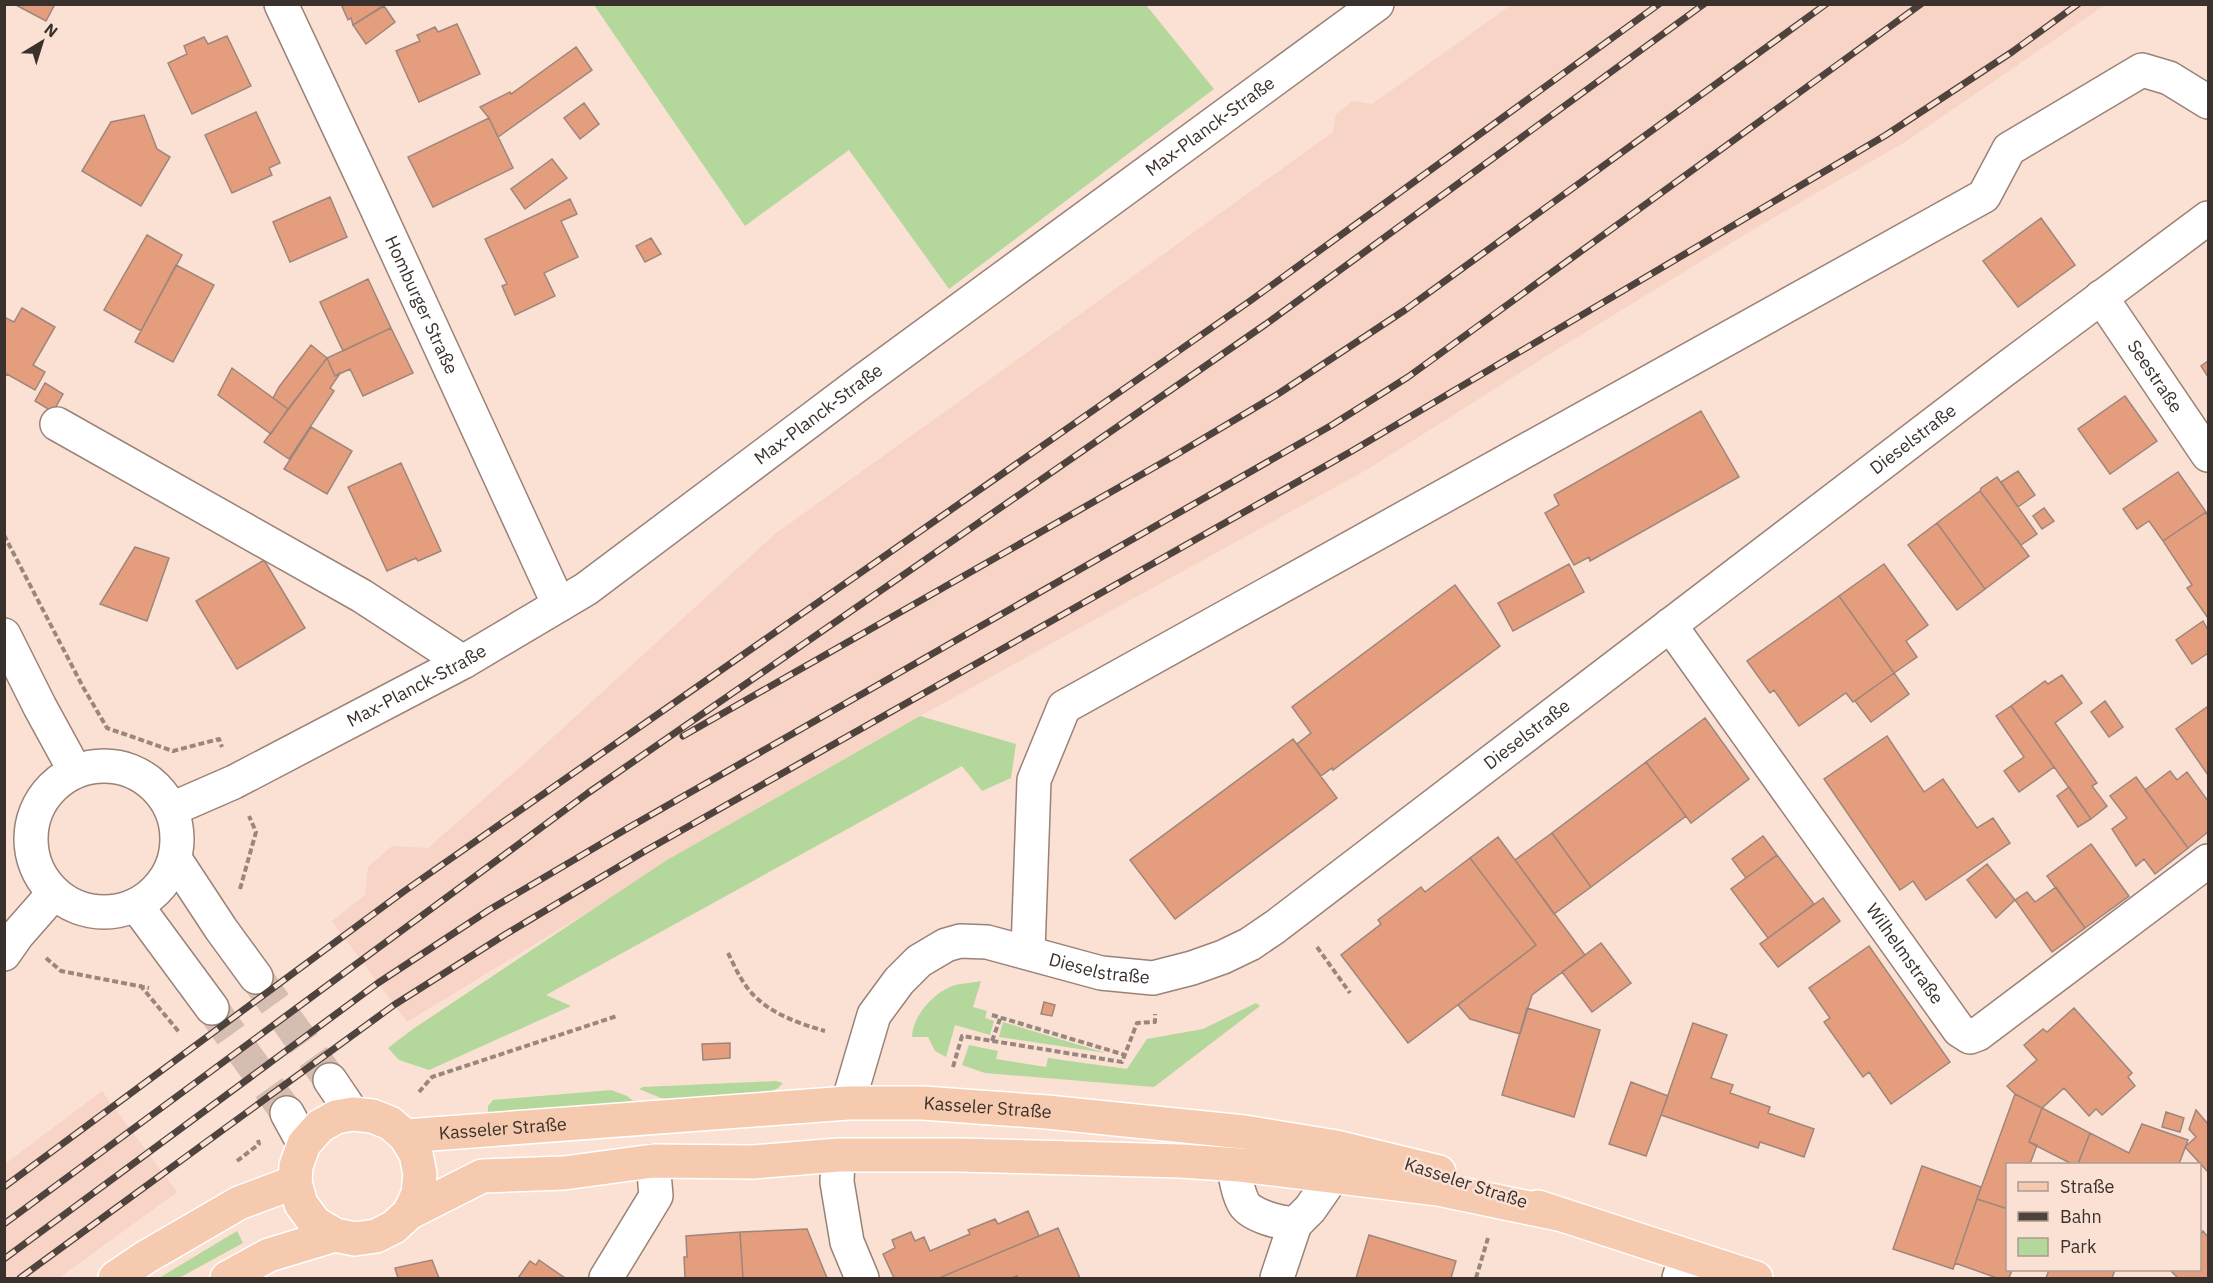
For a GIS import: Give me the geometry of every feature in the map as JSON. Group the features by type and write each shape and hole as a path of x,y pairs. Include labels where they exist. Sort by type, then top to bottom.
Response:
{"main road":[{"name":"Kasseler Straße","path":"408,1213 417,1194 420,1174 416,1154 405,1136 848,1103 923,1103 1181,1124 1255,1133 1336,1147 1451,1176 1558,1214 1682,1267 1756,1278"},
{"path":"838,1155 848,1103"},
{"path":"335,1235 315,1222 301,1204 295,1182 296,1166 304,1144 320,1126 336,1117 353,1114 372,1116 390,1123 405,1136"},
{"name":"Kasseler Straße","path":"227,1278 269,1255 335,1235 355,1239 376,1236 394,1227 408,1213 482,1176 564,1173 653,1161 753,1161 838,1155 948,1155 1181,1161 1438,1189 1558,1214"},
{"path":"115,1278 238,1203 295,1182"}],"street":[{"name":"Homburger Straße","path":"281,4 559,605"},
{"name":"Max-Planck-Straße","path":"172,809 234,782 463,662 586,589 860,383 1377,4"},
{"path":"1028,951 1034,780 1064,707 1984,196 2009,149 2142,70 2169,78 2208,102"},
{"name":"Dieselstraße","path":"848,1103 874,1015 899,981 919,961 946,945 960,941 987,942 1028,951 1101,973 1152,978 1192,968 1250,944 1285,920 2101,297 2208,218"},
{"name":"Seestraße","path":"2101,297 2208,455"},
{"path":"57,424 362,596 463,662"},
{"name":"Wilhelmstraße","path":"1670,625 1959,1030 1970,1037 1978,1035 2208,861"},
{"path":"4,635 75,771"},
{"path":"98,765 121,766 142,775 151,782 160,790 172,809 178,834 175,859 167,878 154,894 136,905 107,913 79,908 54,893 37,868 30,840 36,811 51,787 75,771 98,765"},
{"path":"175,859 256,977"},
{"path":"11,944 54,893"},
{"path":"136,905 212,1008"},
{"path":"330,1080 353,1114"},
{"path":"287,1113 304,1144"},
{"path":"838,1155 837,1182 847,1242 862,1278"},
{"path":"606,1278 656,1196 653,1161"},
{"path":"1233,1165 1243,1205 1271,1220 1295,1224"},
{"path":"1278,1278 1295,1224 1310,1209 1333,1176"}],"path":[{"path":"4,535 83,687"},
{"path":"11,944 61,971 140,985 179,1032"},
{"path":"1317,947 1350,993"},
{"path":"728,953 749,989 772,1010 794,1022 825,1031"},
{"path":"992,1015 1125,1055"},
{"path":"419,1092 432,1077 617,1016"},
{"path":"992,1041 1000,1019"},
{"path":"952,1069 962,1036 1122,1062 1137,1023 1155,1022"},
{"path":"236,1162 259,1143"},
{"path":"1476,1278 1490,1232"}],"shaded area":[{"path":"1511,5 2105,5 1905,142 1754,229 1368,469 920,716 667,860 619,893 407,1022 332,921 365,895 368,867 392,846 428,848 527,761 775,534 1333,132 1336,114 1353,101 1372,104"},
{"path":"102,1091 177,1192 59,1278 5,1278 5,1164"}],"green space":[{"path":"594,5 1146,5 1214,89 949,289 849,150 745,226"},
{"path":"920,716 1016,744 1011,778 982,791 962,766 546,995 571,1006 429,1070 399,1060 388,1048 667,860"},
{"path":"981,981 973,1007 987,1011 985,1018 994,1021 990,1035 955,1025 946,1057 935,1051 928,1037 912,1037 920,1013 938,994 952,986"},
{"path":"1256,1003 1260,1006 1154,1087 985,1073 962,1065 969,1045 998,1051 996,1059 1046,1067 1048,1058 1127,1069 1147,1039 1203,1029"},
{"path":"1003,1022 1106,1053 999,1037"},
{"path":"776,1081 783,1083 765,1095 681,1101 661,1098 639,1089 643,1087"},
{"path":"611,1090 627,1096 637,1104 488,1116 488,1106 493,1100"},
{"path":"237,1231 243,1243 179,1278 159,1278"}],"building":[{"path":"14,4 55,4 46,21"},
{"path":"341,4 386,4 353,25 351,18 348,20"},
{"path":"384,6 395,22 366,44 353,25"},
{"path":"457,24 480,74 419,102 396,51 420,41 417,35 435,27 438,32"},
{"path":"227,36 251,86 192,114 168,63 187,54 184,46 204,37 208,44"},
{"path":"576,47 592,70 498,137 489,118 480,107 510,92 511,94"},
{"path":"584,103 599,124 580,139 564,118"},
{"path":"256,112 280,163 269,168 272,175 232,193 205,135"},
{"path":"144,115 157,149 170,157 141,206 82,171 111,122"},
{"path":"489,118 513,168 433,207 408,157"},
{"path":"552,159 567,178 525,209 511,189"},
{"path":"330,197 347,237 290,262 273,222"},
{"path":"570,199 577,214 561,221 578,257 544,273 555,296 515,315 502,286 507,284 485,239"},
{"path":"2041,218 2075,265 2018,307 1983,261"},
{"path":"147,235 182,255 141,331 104,310"},
{"path":"651,238 661,254 645,262 636,246"},
{"path":"176,265 214,285 173,362 135,342"},
{"path":"368,279 391,328 343,351 320,302"},
{"path":"22,308 55,327 33,365 45,372 35,390 7,374 4,378 4,317 14,322"},
{"path":"391,328 413,373 363,396 350,369 335,376 327,358"},
{"path":"311,345 327,358 288,409 273,398"},
{"path":"327,358 335,376 341,372 330,388 334,391 289,459 264,442"},
{"path":"2208,361 2208,377 2201,366"},
{"path":"232,368 288,409 271,434 218,395"},
{"path":"45,383 63,394 53,412 35,401"},
{"path":"2125,396 2157,441 2110,474 2078,429"},
{"path":"1701,411 1739,477 1590,561 1589,557 1574,565 1545,513 1559,505 1554,495"},
{"path":"311,427 352,451 327,494 284,469"},
{"path":"401,463 441,551 418,561 416,558 387,571 348,487"},
{"path":"2018,471 2035,495 2018,507 2001,482"},
{"path":"2178,472 2206,512 2163,541 2149,521 2137,529 2123,509"},
{"path":"1997,477 2037,534 2021,545 1980,491"},
{"path":"1980,491 2029,556 1985,589 1937,523"},
{"path":"2044,508 2054,521 2042,529 2033,516"},
{"path":"2206,512 2208,516 2208,618 2187,588 2192,585 2163,541"},
{"path":"1937,523 1985,589 1957,610 1908,545"},
{"path":"135,547 169,558 147,621 100,604"},
{"path":"264,560 305,628 237,669 196,601"},
{"path":"1569,564 1584,592 1513,631 1498,603"},
{"path":"1884,564 1928,625 1906,641 1917,657 1894,673 1839,596"},
{"path":"1455,585 1500,646 1333,770 1332,768 1321,776 1297,744 1311,733 1292,707"},
{"path":"1839,596 1894,673 1853,702 1846,693 1799,726 1774,690 1770,693 1747,661"},
{"path":"2203,621 2208,630 2208,653 2192,664 2176,640"},
{"path":"1894,673 1909,694 1871,722 1855,701"},
{"path":"2062,675 2082,703 2055,723 2097,783 2092,786 2107,806 2091,819 2011,706 2045,681 2048,684"},
{"path":"2105,701 2123,727 2109,737 2091,712"},
{"path":"2011,706 2054,767 2019,792 2004,771 2024,757 1996,716"},
{"path":"2208,708 2208,775 2176,729"},
{"path":"1705,718 1749,779 1691,823 1646,762"},
{"path":"1887,736 1924,792 1943,779 1977,828 1993,818 2010,843 1926,900 1913,881 1900,890 1824,779"},
{"path":"1293,739 1337,798 1175,919 1130,860"},
{"path":"1646,762 1686,816 1591,887 1552,833"},
{"path":"2170,771 2177,780 2187,772 2208,801 2208,832 2188,848 2145,790"},
{"path":"2136,777 2188,848 2155,874 2144,859 2136,866 2112,829 2127,818 2110,796"},
{"path":"2069,787 2091,819 2078,827 2057,796"},
{"path":"1552,833 1591,887 1554,914 1515,860"},
{"path":"1763,836 1777,855 1746,878 1732,859"},
{"path":"1498,837 1585,955 1532,995 1520,1034 1470,1019 1458,1005 1536,945 1470,858"},
{"path":"2091,844 2129,896 2085,928 2047,876"},
{"path":"1777,855 1814,904 1768,938 1731,889"},
{"path":"1470,858 1536,945 1408,1043 1341,955 1381,924 1378,920 1421,887 1425,892"},
{"path":"1987,864 2015,900 1996,918 1967,880"},
{"path":"2056,887 2085,928 2052,952 2015,900 2027,892 2035,902"},
{"path":"1823,898 1840,921 1778,967 1760,944"},
{"path":"1601,943 1631,983 1592,1012 1562,972"},
{"path":"1869,946 1950,1062 1891,1104 1869,1072 1863,1077 1824,1022 1830,1018 1809,988"},
{"path":"1044,1002 1055,1005 1052,1016 1041,1014"},
{"path":"1527,1008 1600,1030 1574,1117 1502,1095"},
{"path":"2074,1008 2132,1073 2128,1077 2135,1086 2102,1115 2096,1109 2089,1116 2064,1088 2042,1108 2015,1094 2007,1086 2037,1060 2024,1045 2043,1029 2047,1032"},
{"path":"1693,1023 1727,1035 1711,1078 1733,1085 1730,1093 1770,1107 1768,1113 1814,1129 1804,1157 1760,1142 1758,1148 1661,1115"},
{"path":"730,1043 730,1058 703,1060 702,1044"},
{"path":"1631,1082 1668,1096 1646,1156 1609,1144"},
{"path":"2015,1094 2042,1108 2029,1142 2037,1145 2030,1163 2006,1163 2006,1208 1977,1199"},
{"path":"2042,1108 2090,1133 2078,1163 2070,1163 2029,1142"},
{"path":"2196,1110 2208,1124 2208,1172 2185,1147 2196,1137 2189,1129"},
{"path":"2166,1112 2184,1118 2180,1132 2162,1127"},
{"path":"2142,1124 2188,1140 2179,1163 2078,1163 2090,1133 2129,1153"},
{"path":"1922,1166 1981,1187 1953,1269 1893,1249"},
{"path":"1977,1199 2006,1208 2006,1271 2012,1271 2009,1278 1997,1278 1955,1263"},
{"path":"1028,1211 1039,1236 939,1278 894,1278 883,1254 895,1248 892,1240 911,1232 915,1241 924,1237 930,1251 970,1234 968,1230 995,1219 998,1224"},
{"path":"1058,1228 1080,1278 1018,1278 1017,1276 1012,1278 939,1278"},
{"path":"807,1229 827,1278 743,1278 740,1232"},
{"path":"2203,1231 2208,1237 2208,1278 2178,1278 2171,1271 2201,1271 2201,1234"},
{"path":"740,1232 743,1278 685,1278 686,1236"},
{"path":"1369,1235 1456,1261 1451,1278 1356,1278"},
{"path":"432,1260 439,1278 398,1278 395,1268"},
{"path":"539,1260 565,1278 518,1278 530,1261 536,1265"},
{"path":"2049,1271 2115,1271 2112,1278 2046,1278"}],"tunnel":[{"path":"256,977 330,1080"},
{"path":"212,1008 287,1113"}],"railway":[{"path":"4,1187 403,892 1250,301 1659,4"},
{"path":"4,1224 588,793 1266,324 1704,4"},
{"path":"683,736 1174,456 1278,394 1405,310 1826,4"},
{"path":"4,1259 378,983 489,910 1332,425 1408,377 1921,4"},
{"path":"20,1278 394,1005 506,934 645,851 1352,451 1886,135 2012,52 2078,4"}]}
